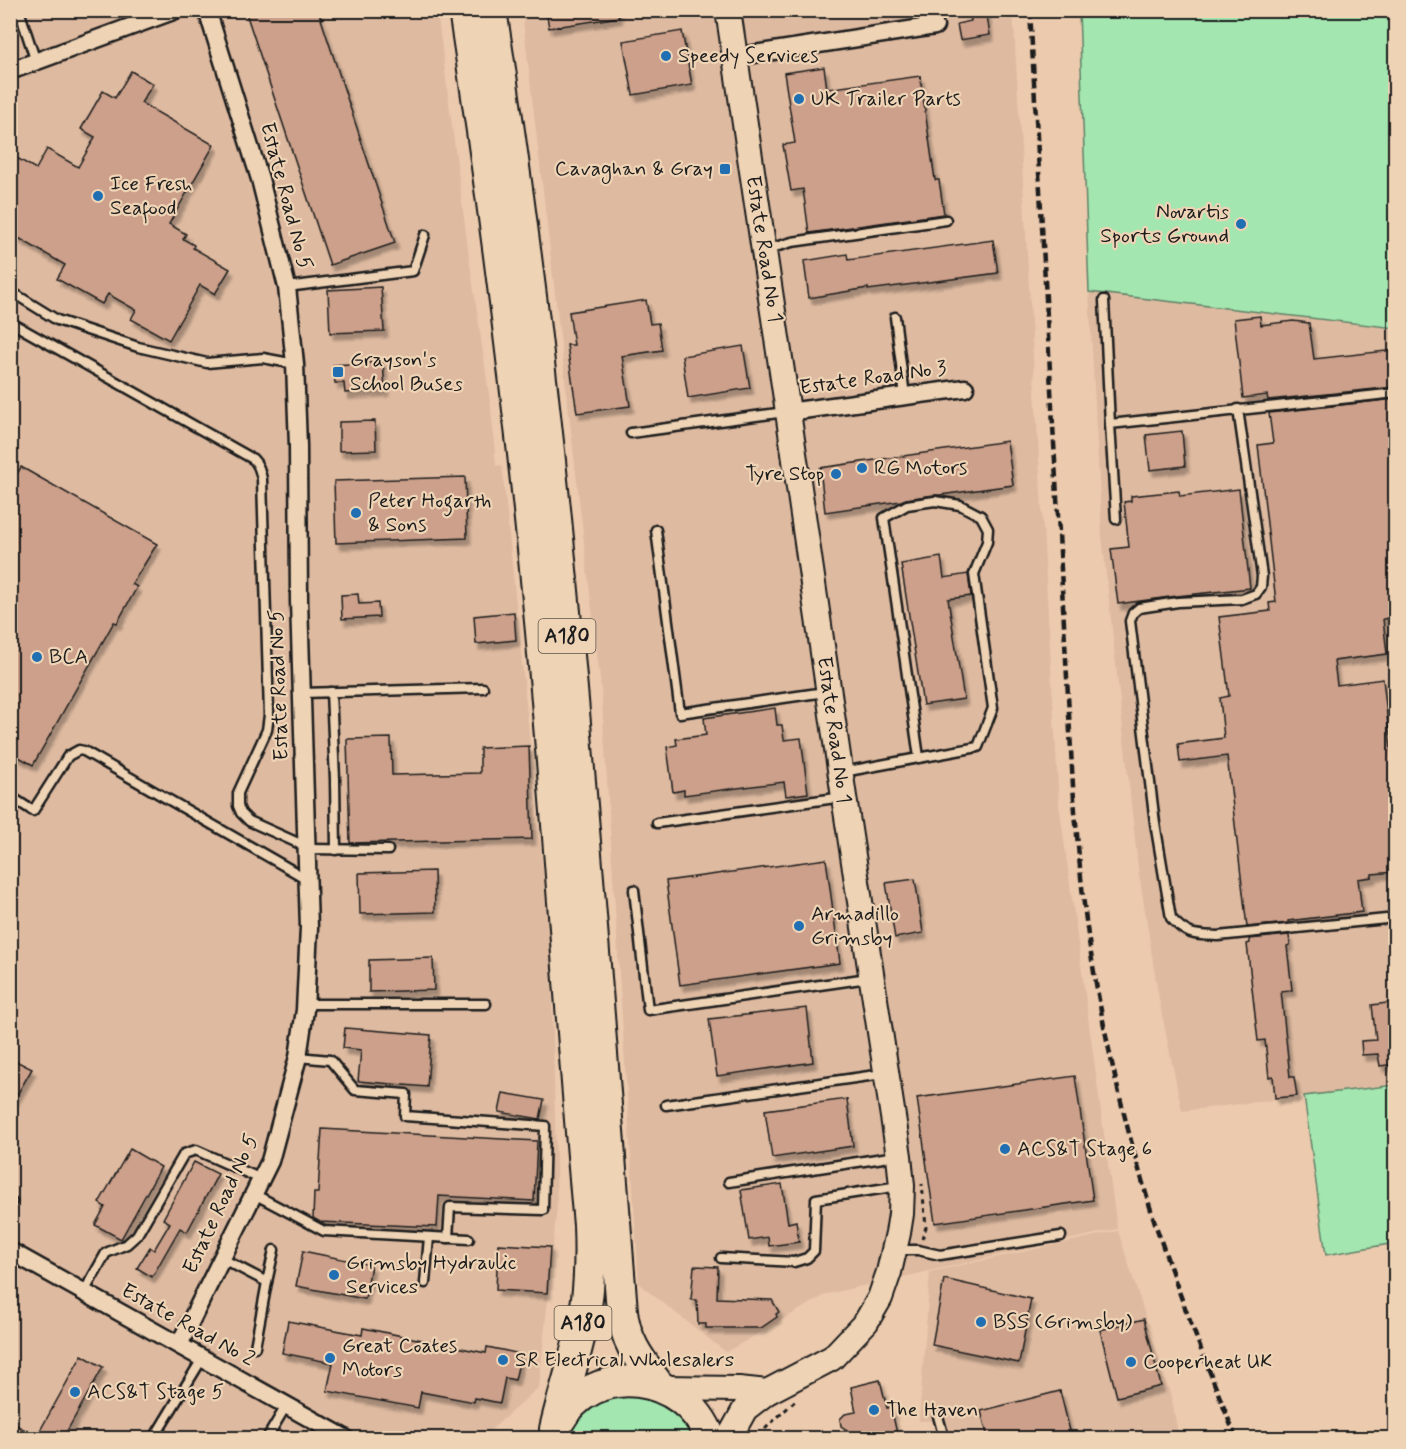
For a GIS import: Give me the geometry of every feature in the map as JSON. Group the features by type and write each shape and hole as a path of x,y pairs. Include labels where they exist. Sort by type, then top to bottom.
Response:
{"highway":[{"name":"A180","path":"464,10 494,216 525,473 551,751 589,1225 590,1262 587,1301 553,1434"},
{"name":"A180","path":"491,10 533,317 561,567 622,1311 627,1335 634,1351 662,1387"},
{"name":"A180","path":"553,1434 561,1418 580,1398 599,1387 629,1381 662,1387 676,1395 699,1416 710,1438"}],"street":[{"path":"10,71 176,10"},
{"name":"Estate Road No 5","path":"179,1345 270,1161 298,1057 305,1004 309,928 299,601 298,446 295,363 287,287 260,179 207,10"},
{"name":"Estate Road No 1","path":"728,10 840,772 900,1156 902,1186 901,1214 889,1272 880,1298 866,1322 832,1358 767,1392 745,1409 729,1438"},
{"path":"735,57 935,26"},
{"name":"Estate Road No 3","path":"788,412 965,388"},
{"name":"Estate Road No 2","path":"10,1251 345,1438"},
{"path":"662,1387 767,1392"}],"lane":[{"path":"19,10 36,62"},
{"path":"764,250 792,242 946,220"},
{"path":"287,287 413,271 425,235"},
{"path":"10,291 57,320 138,347 207,363 263,358 295,363"},
{"path":"1104,300 1116,519"},
{"path":"895,317 905,396"},
{"path":"10,322 253,459 259,467 262,479 269,715 267,730 237,793 238,806 249,821 307,848 388,850"},
{"path":"1110,424 1395,393"},
{"path":"1238,409 1262,576 1261,587 1256,594 1242,599 1178,602 1138,608 1130,621 1155,823 1171,918 1181,929 1195,935 1218,936 1395,918"},
{"path":"631,433 788,412"},
{"path":"840,772 978,747 993,708 974,574 987,542 988,529 981,516 960,505 935,501 907,505 884,518 919,757"},
{"path":"656,530 680,712 829,691"},
{"path":"302,693 483,688"},
{"path":"331,692 336,850"},
{"path":"10,796 33,811 68,756 79,750 84,751 308,879"},
{"path":"657,823 844,797"},
{"path":"634,890 648,1010 872,977"},
{"path":"305,1004 486,1004"},
{"path":"298,1057 330,1059 356,1090 406,1094 405,1116 545,1126 543,1210 450,1207 448,1238"},
{"path":"666,1105 886,1073"},
{"path":"84,1293 106,1253 127,1244 137,1235 184,1154 196,1150 257,1186 324,1231 469,1239"},
{"path":"729,1182 900,1156"},
{"path":"721,1258 794,1262 807,1258 814,1251 816,1199 902,1186"},
{"path":"894,1250 918,1250 940,1255 1061,1236"},
{"path":"425,1283 429,1238"},
{"path":"255,1347 274,1250"},
{"path":"221,1258 267,1282"},
{"path":"154,1438 202,1359"},
{"path":"267,1438 286,1406"},
{"path":"938,1416 944,1438"}],"shaded area":[{"path":"10,11 437,11 491,408 496,466 502,465 551,951 557,1205 539,1387 482,1438 11,1438"},
{"path":"522,11 1013,11 1059,804 1117,1229 827,1294 726,1352 639,1284 601,687"},
{"path":"1089,292 1395,328 1395,1085 1182,1111 1160,1005 1138,867 1102,536"},
{"path":"1118,1231 1172,1400 1179,1438 950,1438 946,1420 919,1421 930,1272"}],"green space":[{"name":"Novartis Sports Ground","path":"1079,11 1395,11 1395,328 1089,292"},
{"path":"1395,1085 1395,1243 1326,1255 1304,1096"},
{"path":"618,1393 665,1401 698,1438 562,1438 582,1410"}],"building":[{"path":"245,10 318,10 395,243 330,265"},
{"path":"546,10 618,10 619,17 549,28"},
{"path":"970,10 986,10 990,35 960,40 957,24 971,21"},
{"path":"682,31 692,85 633,95 623,41"},
{"path":"824,67 827,89 920,76 935,180 939,180 944,214 809,233 803,189 791,191 783,145 795,143 784,73"},
{"name":"Ice Fresh Seafood","path":"131,71 153,84 141,103 214,145 169,224 186,234 183,239 194,245 193,248 230,269 215,294 200,285 169,340 131,319 136,310 108,294 102,304 57,279 65,265 10,233 10,154 36,169 47,149 78,167 95,137 81,129 103,91 115,98"},
{"path":"993,240 998,273 868,290 868,288 809,298 804,261 847,254 848,260"},
{"path":"381,287 384,331 330,333 328,290"},
{"path":"646,300 650,324 658,323 662,350 622,356 630,406 577,413 567,345 574,345 569,312"},
{"path":"1260,316 1261,325 1293,321 1309,323 1314,359 1395,350 1395,387 1268,400 1267,395 1243,398 1234,319"},
{"path":"743,346 750,388 688,398 682,356"},
{"path":"383,362 385,390 345,393 344,383 335,383 333,365"},
{"path":"1395,399 1395,618 1383,619 1387,654 1334,661 1337,685 1383,679 1395,788 1395,872 1372,874 1372,877 1358,879 1362,912 1247,927 1227,756 1180,762 1178,744 1224,738 1220,698 1229,696 1219,617 1270,611 1269,603 1276,602 1258,445 1273,443 1269,413"},
{"path":"375,421 376,450 339,451 339,422"},
{"path":"1182,431 1185,466 1150,470 1146,435"},
{"path":"1007,441 1013,485 825,512 820,468"},
{"path":"21,467 157,544 132,584 137,587 117,623 114,622 33,765 10,752 10,486"},
{"path":"465,477 467,538 336,543 334,481"},
{"path":"1239,489 1250,588 1118,604 1111,549 1129,547 1124,502 1131,501 1131,496 1179,491 1180,496"},
{"path":"941,557 944,578 968,574 971,596 948,599 964,699 923,705 901,564"},
{"path":"358,594 359,604 378,603 379,617 342,619 341,595"},
{"path":"514,612 516,640 476,644 474,616"},
{"path":"775,708 777,725 782,725 784,740 801,738 808,793 786,796 784,782 684,795 684,790 673,792 667,747 677,745 676,739 706,735 704,718"},
{"path":"391,738 392,775 480,773 480,748 529,746 532,839 350,843 347,739"},
{"path":"826,859 840,963 680,985 666,881"},
{"path":"434,871 435,912 360,914 359,873"},
{"path":"915,879 923,933 895,938 886,883"},
{"path":"1289,935 1290,945 1287,946 1292,990 1281,991 1290,1077 1294,1077 1297,1096 1275,1098 1273,1076 1269,1077 1265,1040 1258,1041 1247,944 1250,943 1249,939"},
{"path":"433,958 434,990 369,992 369,960"},
{"path":"1395,1002 1395,1064 1380,1066 1378,1054 1362,1055 1361,1041 1376,1040 1372,1005"},
{"path":"807,1008 813,1062 717,1076 709,1019"},
{"path":"345,1028 431,1035 427,1087 358,1081 361,1050 343,1048"},
{"path":"10,1058 32,1069 10,1107"},
{"name":"ACS&T Stage 6","path":"1075,1076 1093,1200 935,1223 917,1098"},
{"path":"503,1093 544,1100 540,1119 499,1112"},
{"path":"847,1099 853,1146 772,1158 765,1110"},
{"path":"322,1129 537,1141 534,1201 439,1196 437,1227 320,1222 313,1218 314,1193 318,1193"},
{"path":"130,1149 161,1167 121,1239 95,1225 105,1207 99,1203"},
{"path":"194,1162 218,1174 187,1232 180,1228 152,1277 137,1268 150,1247 154,1250 170,1223 163,1219"},
{"path":"782,1184 788,1223 796,1221 799,1242 769,1246 768,1237 749,1240 741,1190"},
{"path":"498,1244 550,1247 547,1293 496,1290"},
{"name":"Grimsby Hydraulic Services","path":"303,1251 371,1265 365,1299 296,1286"},
{"path":"694,1266 718,1267 717,1298 772,1300 779,1312 776,1314 777,1317 761,1328 706,1328 706,1324 698,1324 697,1300 691,1300"},
{"name":"BSS (Grimsby)","path":"944,1279 1031,1299 1019,1363 932,1345"},
{"path":"1144,1319 1161,1386 1117,1397 1100,1330"},
{"path":"288,1321 362,1335 363,1328 486,1353 487,1347 521,1354 515,1380 505,1378 500,1403 475,1398 474,1402 421,1392 418,1408 327,1391 333,1363 282,1353"},
{"name":"ACS&T Stage 5","path":"82,1355 103,1367 63,1438 10,1438 10,1422 37,1436"},
{"name":"The Haven","path":"880,1380 887,1408 891,1407 898,1438 849,1438 847,1430 841,1426 840,1419 845,1414 856,1412 851,1387"},
{"path":"1060,1391 1071,1435 1057,1438 988,1438 981,1411"}],"railway":[{"path":"1030,10 1073,786 1088,935 1108,1046 1145,1191 1175,1280 1236,1438"}],"place":[{"name":"Speedy Services","path":"666,56"},
{"name":"UK Trailer Parts","path":"799,99"},
{"name":"Cavaghan & Gray","path":"725,169"},
{"name":"Ice Fresh Seafood","path":"98,196"},
{"name":"Novartis Sports Ground","path":"1241,224"},
{"name":"Grayson's School Buses","path":"338,372"},
{"name":"RG Motors","path":"862,468"},
{"name":"Tyre Stop","path":"836,474"},
{"name":"Peter Hogarth & Sons","path":"356,513"},
{"name":"BCA","path":"37,657"},
{"name":"Armadillo Grimsby","path":"799,926"},
{"name":"ACS&T Stage 6","path":"1005,1149"},
{"name":"Grimsby Hydraulic Services","path":"334,1275"},
{"name":"BSS (Grimsby)","path":"981,1322"},
{"name":"Great Coates Motors","path":"330,1358"},
{"name":"SR Electrical Wholesalers","path":"503,1360"},
{"name":"Cooperheat UK","path":"1131,1362"},
{"name":"ACS&T Stage 5","path":"75,1392"},
{"name":"The Haven","path":"874,1410"}]}
